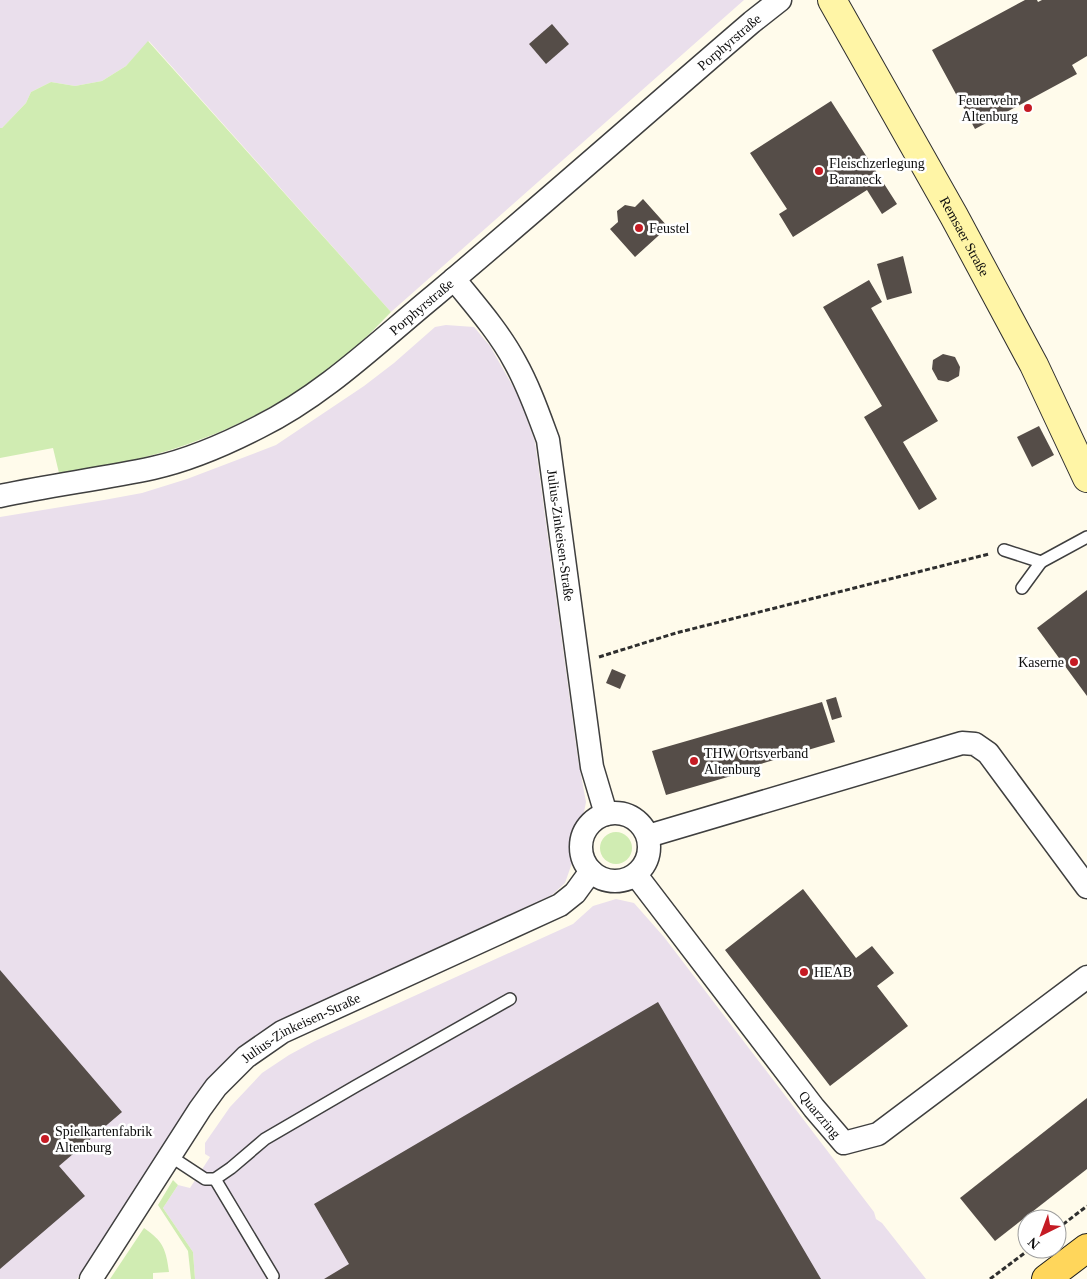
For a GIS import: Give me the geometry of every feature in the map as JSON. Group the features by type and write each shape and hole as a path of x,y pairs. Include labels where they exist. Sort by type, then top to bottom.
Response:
{"main road":[{"path":"1046,1279 1087,1248"}],"street":[{"name":"Porphyrstraße","path":"0,496 43,486 154,467 206,451 259,427 302,403 454,279 780,0"},
{"name":"Remsaer Straße","path":"832,0 954,216 1034,365 1087,478"},
{"name":"Julius-Zinkeisen-Straße","path":"454,279 485,318 515,362 534,401 548,440 592,767 606,814"},
{"path":"648,836 962,742 975,744 988,753 1087,887"},
{"path":"606,814 626,815 636,820 648,836 650,847 643,867 636,875 618,881 608,881 591,872 581,850 582,839 587,828 596,819 606,814"},
{"name":"Julius-Zinkeisen-Straße","path":"91,1279 216,1087 246,1057 282,1032 560,904 574,893 591,872"},
{"name":"Quarzring","path":"636,875 814,1108 844,1143 878,1134 1087,977"}],"lane":[{"path":"1022,588 1041,562 1087,536"},
{"path":"1004,550 1041,562"},
{"path":"170,1156 205,1179 215,1179 265,1139 510,999"},
{"path":"215,1179 273,1276"}],"path":[{"path":"578,663 676,633 1004,550"},
{"path":"1067,1221 1087,1206"},
{"path":"990,1279 1017,1259"}],"shaded area":[{"path":"0,0 744,0 391,312 149,41 126,66 102,81 75,86 51,82 31,92 26,103 0,128"},
{"path":"446,325 474,327 490,346 520,399 535,442 578,759 586,802 584,812 572,840 572,863 565,883 552,895 276,1022 250,1040 231,1056 190,1104 77,1279 0,1279 0,517 142,493 187,479 276,445 364,386 435,327"},
{"path":"616,899 634,903 664,937 874,1212 876,1219 882,1223 926,1279 195,1279 193,1252 163,1208 178,1185 190,1188 210,1157 205,1154 205,1143 230,1107 262,1073 315,1041 573,924 593,906"}],"green space":[{"path":"148,41 391,312 338,362 287,397 260,413 232,426 175,449 134,460 59,473 53,448 0,458 0,128 26,103 31,92 51,82 75,86 102,81 126,66"},
{"path":"616,832 622,833 627,837 631,842 631,854 627,859 622,863 616,864 610,863 605,859 601,854 600,848 601,842 605,837 610,833"},
{"path":"173,1180 178,1185 163,1208 193,1252 195,1279 191,1279 188,1251 158,1205"},
{"path":"144,1228 156,1237 165,1251 169,1272 153,1273 153,1279 110,1279"}],"building":[{"path":"1025,0 1037,0 1038,2 1042,0 1087,0 1087,56 1072,65 1077,74 975,129 932,50"},
{"path":"552,24 569,44 546,64 529,44"},
{"name":"Fleischzerlegung Baraneck","path":"831,101 897,204 882,214 867,190 793,237 779,214 787,209 750,153"},
{"name":"Feustel","path":"643,199 668,227 635,257 610,229 618,222 617,211 625,205 635,207"},
{"path":"903,256 912,293 887,300 877,264"},
{"path":"869,280 882,302 871,308 938,421 903,442 937,499 919,510 864,417 882,406 823,307"},
{"path":"943,354 955,357 960,367 959,376 948,382 938,380 932,369 933,360"},
{"path":"1039,426 1054,455 1032,467 1017,437"},
{"name":"Kaserne","path":"1087,590 1087,696 1037,628"},
{"path":"612,669 626,675 620,689 606,683"},
{"path":"836,697 842,717 832,720 826,700"},
{"path":"822,702 835,742 737,771 738,774 666,795 652,751"},
{"name":"HEAB","path":"803,889 856,958 872,946 894,973 877,986 908,1026 830,1086 725,950"},
{"name":"Spielkartenfabrik Altenburg","path":"0,970 122,1112 59,1166 85,1196 0,1269"},
{"path":"658,1002 821,1279 324,1279 349,1264 314,1204"},
{"path":"1087,1098 1087,1169 1036,1209 1017,1209 1017,1224 995,1241 960,1198"}],"place":[{"name":"Feuerwehr Altenburg","path":"1028,108"},
{"name":"Fleischzerlegung Baraneck","path":"819,171"},
{"name":"Feustel","path":"639,228"},
{"name":"Kaserne","path":"1074,662"},
{"name":"THW Ortsverband Altenburg","path":"694,761"},
{"name":"HEAB","path":"804,972"},
{"name":"Spielkartenfabrik Altenburg","path":"45,1139"}]}
